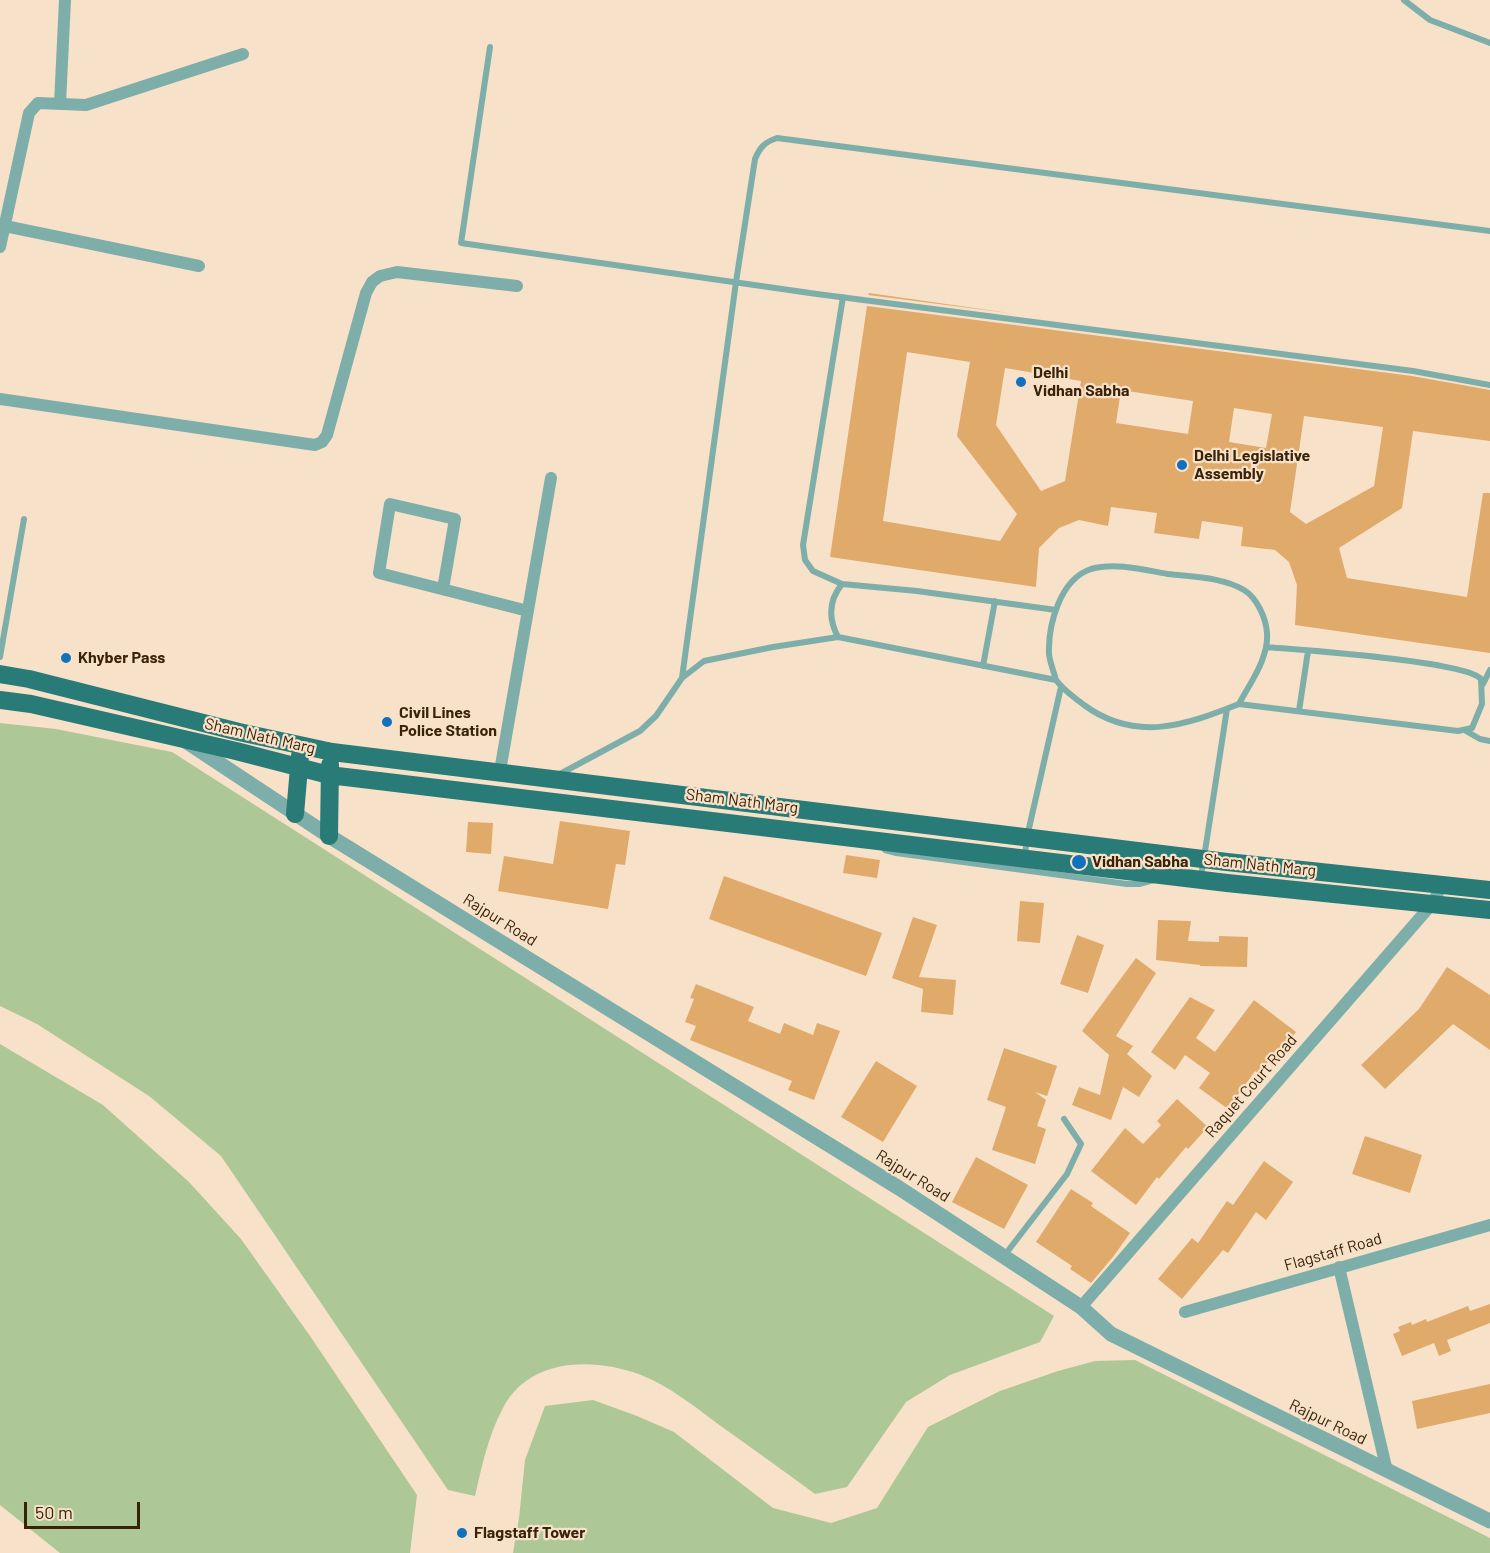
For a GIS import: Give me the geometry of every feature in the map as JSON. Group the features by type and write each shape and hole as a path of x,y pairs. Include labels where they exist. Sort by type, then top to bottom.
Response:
{"main road":[{"name":"Sham Nath Marg","path":"0,674 29,679 228,730 332,752 500,771 550,790 865,840 1200,880 1490,910"},
{"name":"Sham Nath Marg","path":"0,700 32,704 182,738 329,775 550,790 1027,837 1490,890"},
{"path":"295,814 300,745"},
{"path":"329,836 329,775 332,752"}],"street":[{"path":"60,104 64,0"},
{"path":"0,247 2,225 29,113 38,103 86,105 243,54"},
{"path":"2,225 199,266"},
{"path":"0,399 315,445 322,442 327,435 359,313 372,282 380,276 397,272 518,286"},
{"path":"500,771 551,478"},
{"path":"444,590 455,519 390,504 379,573 444,590 528,611"},
{"name":"Rajpur Road","path":"182,738 329,836 899,1188 1081,1307 1111,1334 1490,1521"},
{"name":"Raquet Court Road","path":"1081,1307 1432,904 1442,885"},
{"name":"Flagstaff Road","path":"1185,1312 1490,1225"},
{"path":"1339,1268 1387,1471"}],"lane":[{"path":"1404,0 1430,20 1490,43"},
{"path":"490,47 461,243 843,297 1401,369 1490,385"},
{"path":"682,678 755,159 759,149 767,142 777,138 1490,231"},
{"path":"843,297 803,545 805,560 813,571 842,584 860,584 1056,610"},
{"path":"0,657 24,519"},
{"path":"1239,704 1262,662 1267,632 1262,612 1245,591 1222,581 1109,567 1090,569 1075,580 1063,594 1056,610 1049,655 1056,680 1061,687 1090,709 1113,721 1139,727 1171,727 1239,704 1466,731 1480,739 1490,741"},
{"path":"838,637 832,626 831,608 834,594 842,584"},
{"path":"983,666 995,601"},
{"path":"550,790 640,731 656,716 682,678 704,661 838,637 1056,680"},
{"path":"1266,647 1429,663 1478,675 1483,684"},
{"path":"1299,711 1308,651"},
{"path":"1466,731 1472,728 1482,704 1483,684 1490,670"},
{"path":"1024,859 1061,687"},
{"path":"1200,880 1227,709"},
{"path":"865,840 896,853 1127,884 1139,884 1169,876"},
{"path":"1004,1257 1067,1174 1080,1144 1064,1119"}],"green space":[{"path":"0,723 56,729 172,752 1054,1316 1040,1342 950,1375 906,1402 847,1487 815,1494 690,1403 661,1385 622,1369 583,1364 545,1371 529,1379 514,1391 493,1429 475,1496 448,1490 221,1156 149,1096 37,1024 0,1006"},
{"path":"0,1044 103,1105 189,1182 241,1239 310,1336 417,1495 410,1553 60,1553 0,1505"},
{"path":"1135,1360 1490,1538 1490,1553 513,1553 525,1460 545,1406 593,1400 637,1416 674,1432 773,1508 831,1523 877,1508 928,1427 1000,1391 1058,1371 1095,1361"}],"building":[{"path":"869,293 1016,314 868,295"},
{"name":"Delhi Legislative Assembly","path":"867,306 1412,376 1490,390 1490,441 1413,431 1402,508 1339,548 1347,578 1467,597 1483,493 1490,493 1490,653 1295,625 1297,585 1289,562 1275,550 1241,546 1243,527 1202,521 1199,539 1154,533 1157,513 1111,507 1108,526 1079,520 1059,528 1039,548 1036,587 830,557","holes":["907,352 970,362 957,436 1017,514 1000,541 883,521","1005,368 1081,381 1065,481 1041,491 996,425","1121,390 1193,401 1188,434 1116,423","1234,408 1272,414 1266,448 1229,442","1304,416 1383,427 1374,486 1306,524 1290,512"]},
{"path":"560,821 630,831 625,865 616,864 608,909 498,891 504,856 553,864"},
{"path":"468,822 493,823 491,854 466,852"},
{"path":"846,855 880,860 877,878 843,873"},
{"path":"724,876 882,933 866,976 709,919"},
{"path":"1020,901 1044,903 1040,943 1017,941"},
{"path":"913,917 937,925 919,977 956,980 953,1015 921,1012 923,989 892,978"},
{"path":"1158,920 1191,921 1188,941 1219,942 1219,936 1248,937 1247,967 1200,966 1156,960"},
{"path":"1077,935 1104,945 1088,993 1060,984"},
{"path":"1136,958 1156,973 1116,1036 1133,1046 1127,1054 1152,1076 1139,1097 1123,1087 1111,1120 1072,1105 1079,1087 1100,1095 1109,1055 1082,1031"},
{"path":"1447,967 1490,995 1490,1050 1453,1024 1385,1089 1361,1065 1419,1009"},
{"path":"696,984 754,1007 748,1021 780,1034 784,1023 813,1035 817,1023 840,1031 814,1100 788,1090 792,1081 690,1040 696,1026 685,1022 694,999 690,998"},
{"path":"1190,997 1215,1010 1196,1038 1215,1052 1254,1000 1296,1032 1279,1055 1276,1052 1259,1074 1255,1071 1228,1109 1199,1088 1210,1073 1185,1055 1175,1070 1151,1052"},
{"path":"1004,1048 1057,1066 1047,1096 1035,1092 1046,1100 1037,1126 1046,1129 1035,1164 992,1150 1006,1107 987,1100"},
{"path":"876,1061 917,1086 883,1142 841,1117"},
{"path":"1177,1099 1208,1127 1188,1149 1186,1147 1159,1179 1157,1177 1136,1205 1091,1171 1125,1128 1143,1144 1161,1125 1157,1121"},
{"path":"1365,1136 1422,1155 1410,1193 1352,1174"},
{"path":"976,1157 1028,1185 1004,1229 952,1202"},
{"path":"1264,1161 1293,1182 1266,1220 1256,1212 1228,1253 1223,1250 1182,1299 1158,1279 1192,1238 1198,1243 1227,1201 1233,1205"},
{"path":"1071,1189 1093,1203 1091,1206 1130,1233 1091,1283 1070,1269 1072,1266 1036,1242"},
{"path":"1490,1304 1490,1323 1447,1340 1451,1351 1439,1356 1434,1343 1402,1356 1393,1334 1400,1331 1398,1327 1411,1322 1412,1325 1426,1319 1427,1322 1468,1306 1470,1311"},
{"path":"1490,1384 1490,1413 1417,1429 1412,1401"}],"place":[{"name":"Delhi Vidhan Sabha","path":"1021,382"},
{"name":"Delhi Legislative Assembly","path":"1182,465"},
{"name":"Khyber Pass","path":"66,658"},
{"name":"Civil Lines Police Station","path":"387,722"},
{"name":"Vidhan Sabha","path":"1079,862"},
{"name":"Flagstaff Tower","path":"462,1533"}]}
